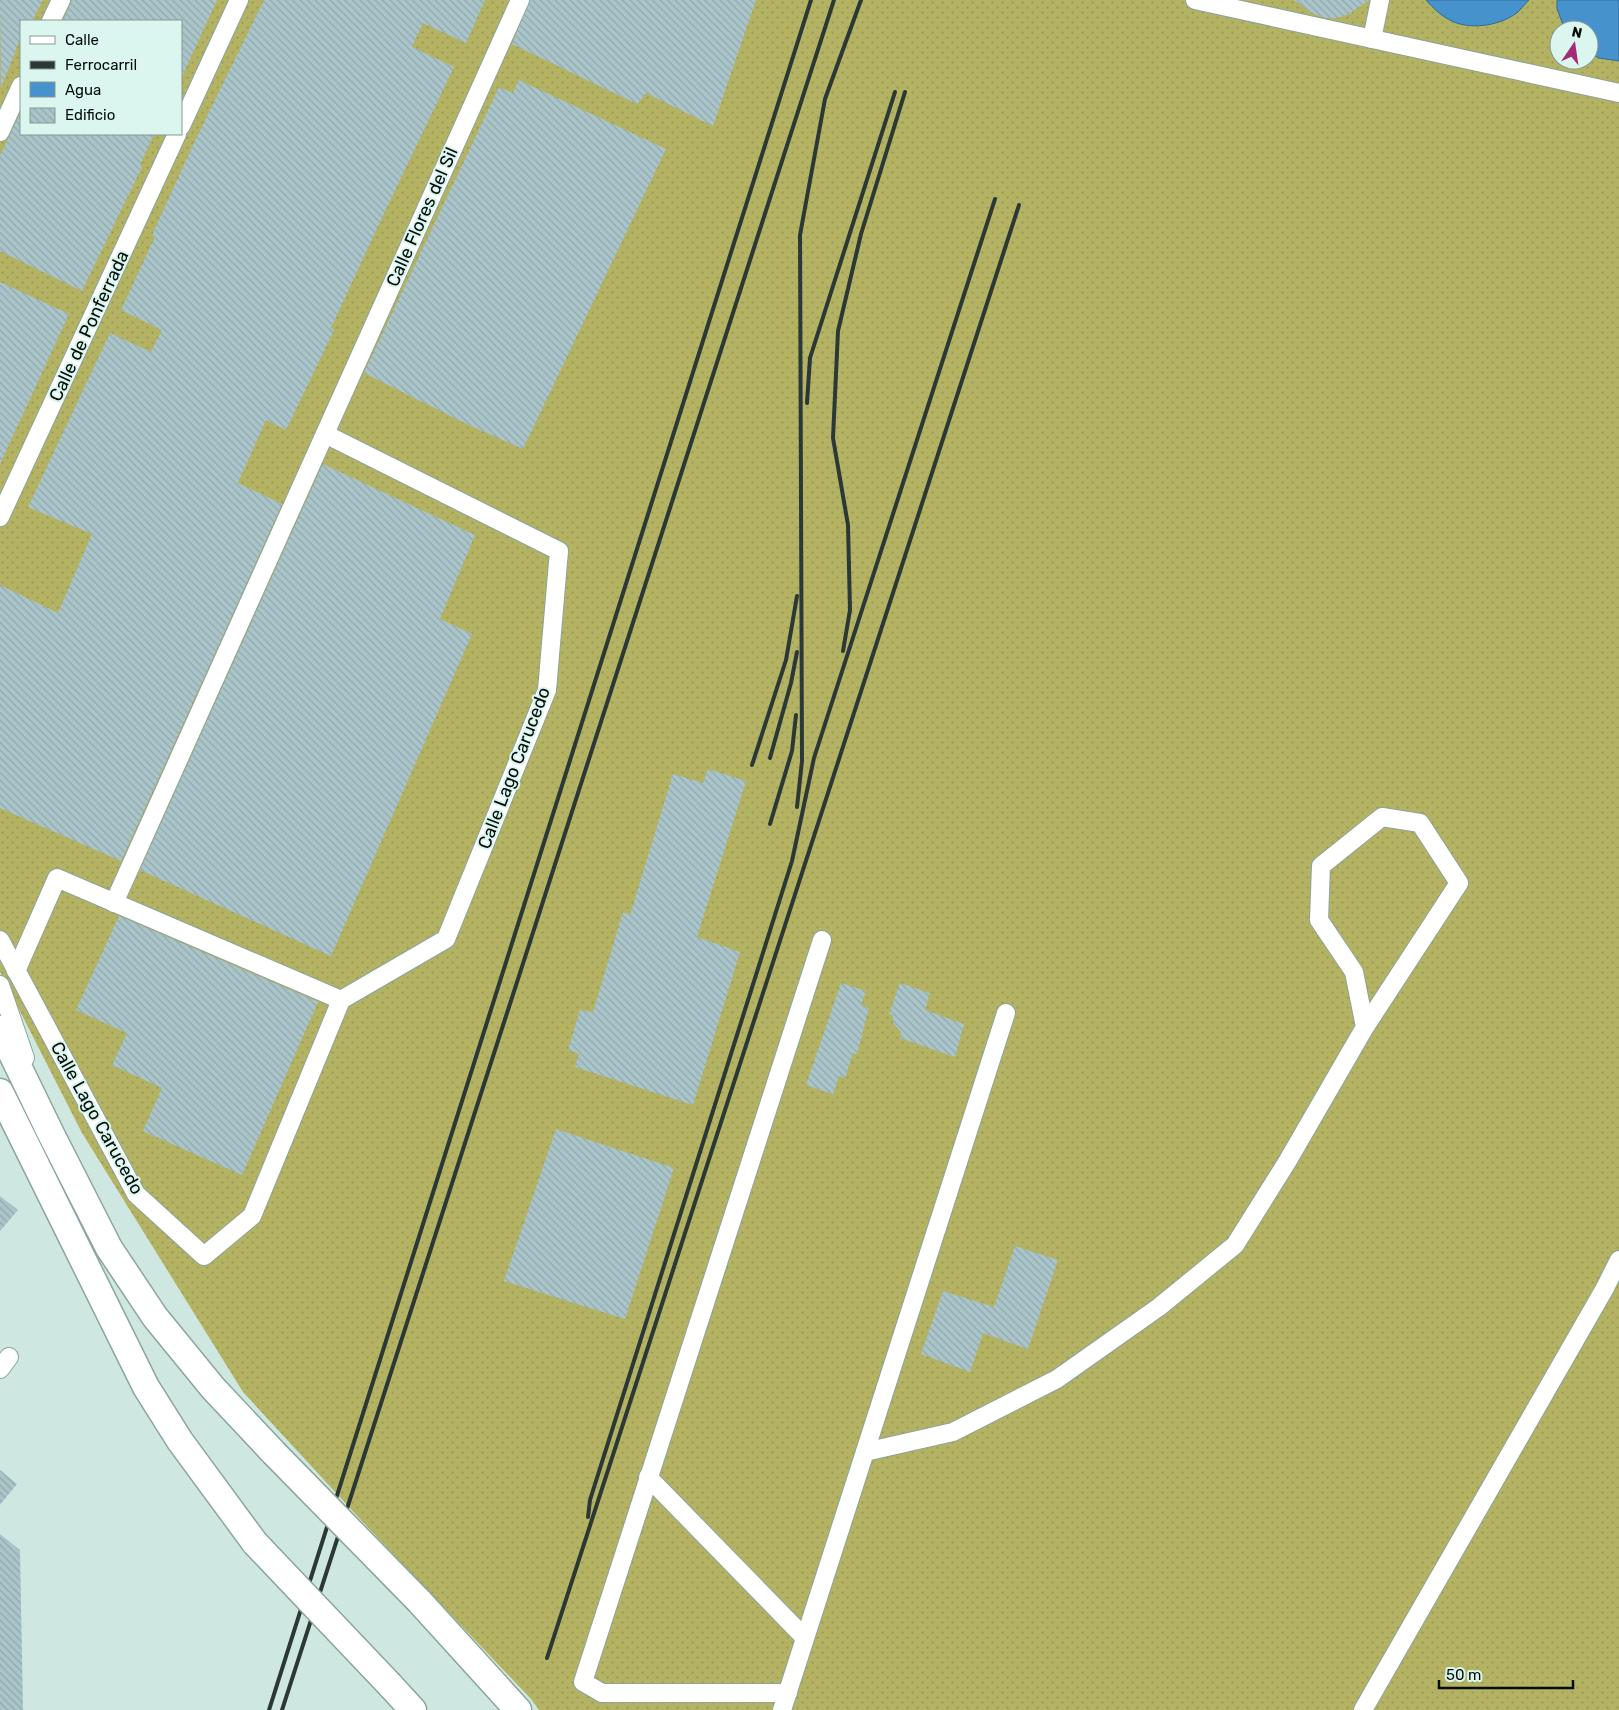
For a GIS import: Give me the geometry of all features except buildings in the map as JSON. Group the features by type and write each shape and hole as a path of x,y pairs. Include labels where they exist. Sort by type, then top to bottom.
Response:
{"highway":[{"path":"0,1029 109,1248 155,1317 213,1388 419,1601 518,1710"},
{"path":"0,1092 146,1387 180,1441 255,1543 413,1710"}],"street":[{"path":"52,20 61,0"},
{"path":"182,124 239,0"},
{"name":"Calle Flores del Sil","path":"114,903 520,0"},
{"path":"1195,0 1619,93"},
{"path":"1372,39 1380,0"},
{"path":"0,132 20,88"},
{"name":"Calle de Ponferrada","path":"0,517 177,135"},
{"name":"Calle Lago Carucedo","path":"0,940 136,1194 204,1256 252,1216 340,1000 446,939 547,690 559,551 325,434"},
{"path":"865,1452 953,1432 1057,1380 1159,1307 1235,1245 1287,1162 1365,1027 1459,883 1420,823 1382,817 1322,866 1319,920 1354,972 1365,1027"},
{"path":"16,971 57,878 340,1000"},
{"path":"788,1693 602,1693 583,1682 822,940"},
{"path":"0,985 51,1134"},
{"path":"782,1710 1006,1014"},
{"path":"1363,1710 1619,1260"},
{"path":"648,1477 805,1638"}],"shaded area":[{"path":"0,0 1619,0 1619,1710 539,1710 531,1699 360,1519 243,1392 82,1133 0,972"}],"water":[{"path":"1426,0 1529,0 1518,12 1504,20 1487,25 1470,26 1450,20 1438,12"},
{"path":"1557,0 1619,0 1619,61 1599,58 1599,20 1561,20 1557,9"}],"railway":[{"path":"269,1710 811,0"},
{"path":"282,1710 834,0"},
{"path":"797,807 802,761 800,235 825,99 861,0"},
{"path":"807,403 810,358 895,92"},
{"path":"843,651 850,610 848,525 833,438 838,331 861,234 905,92"},
{"path":"588,1517 590,1500 792,861 814,758 995,199"},
{"path":"547,1658 1019,205"},
{"path":"752,765 786,660 797,596"},
{"path":"770,758 791,683 797,652"},
{"path":"770,824 792,751 796,715"}]}
